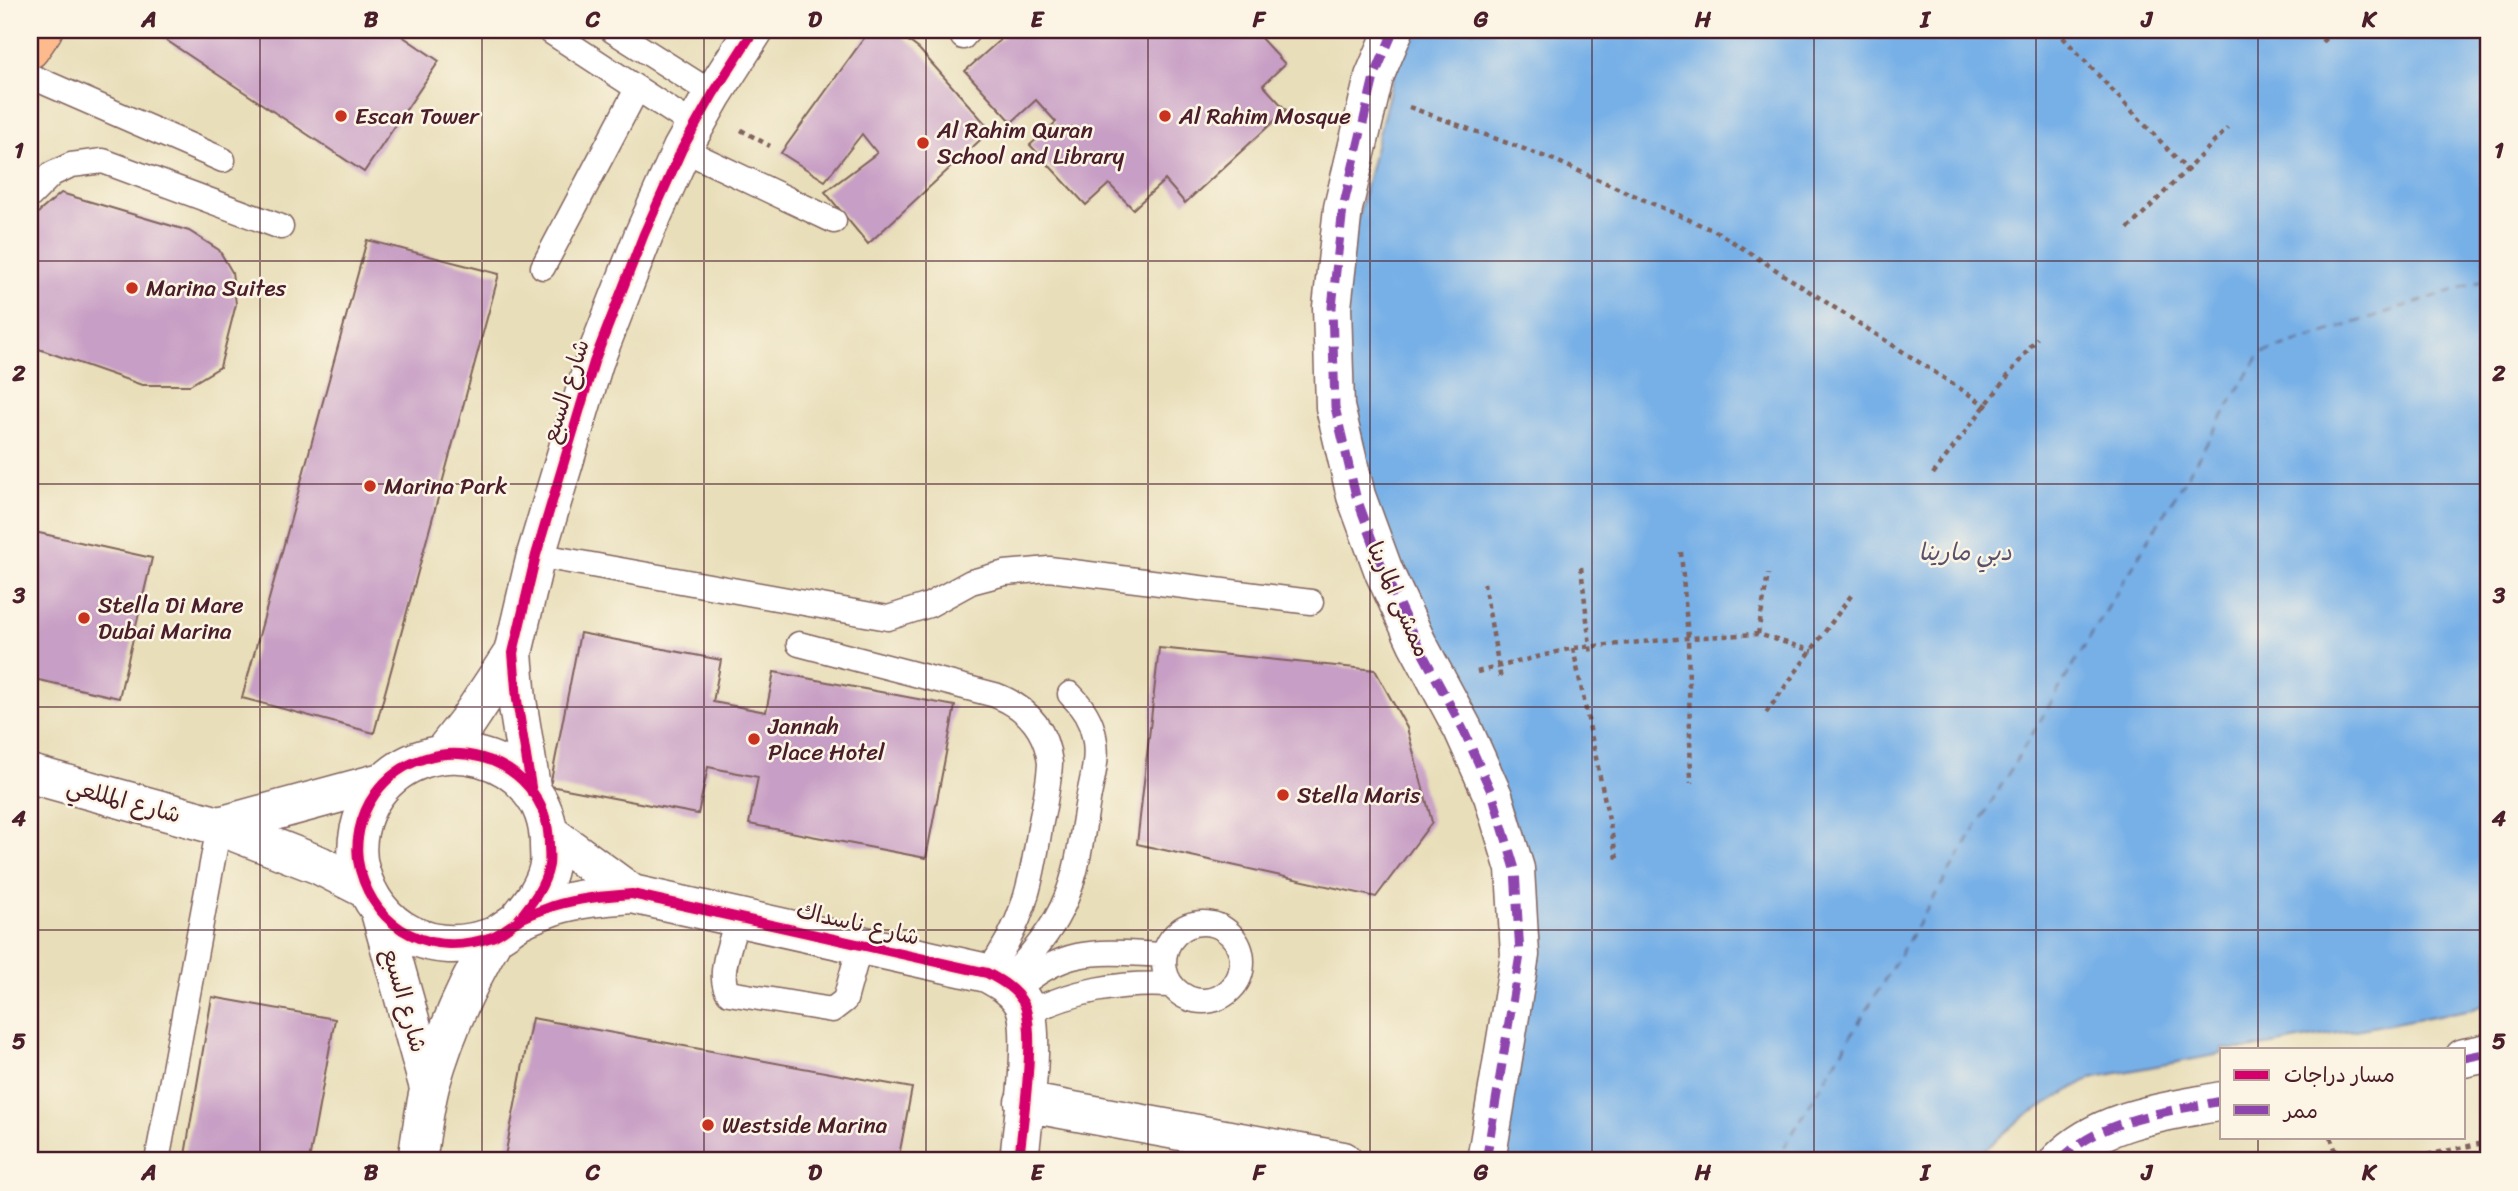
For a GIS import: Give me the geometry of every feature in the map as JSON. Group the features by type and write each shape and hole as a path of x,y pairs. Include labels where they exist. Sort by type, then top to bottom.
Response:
{"highway":[{"path":"30,50 43,30"}],"street":[{"name":"ممشى المارينا","path":"1394,30 1374,77 1343,208 1332,307 1335,407 1356,496 1384,572 1417,643 1463,729 1488,785 1515,869 1520,955 1486,1161"},
{"name":"شارع السبع","path":"532,793 517,700 513,653 536,555 594,362 644,234 741,34"},
{"name":"شارع السبع","path":"443,753 468,721 513,653"},
{"path":"443,753 468,753 493,761 515,774 532,793 543,812 549,833 549,865 538,895 507,928 465,945 433,943 404,932 373,901 358,861 359,832 368,804 385,781 402,767 443,753"},
{"name":"شارع المللعي","path":"30,774 219,825 318,865 373,901"},
{"name":"شارع المللعي","path":"219,825 385,781"},
{"name":"شارع ناسداك","path":"549,833 632,894"},
{"name":"شارع ناسداك","path":"507,928 555,906 593,897 632,894 860,945 1009,990"},
{"name":"شارع السبع","path":"373,901 429,1088"},
{"name":"شارع السبع","path":"417,1161 429,1088 456,1009 467,984 507,928"},
{"path":"1009,990 1030,1032 1019,1161"},
{"path":"2466,1058 2488,1053"},
{"path":"2059,1161 2068,1152 2105,1129 2148,1115 2220,1101"},
{"path":"1024,1102 1320,1159"}],"lane":[{"path":"548,30 636,89 696,123 834,221"},
{"path":"612,30 696,123"},
{"path":"30,76 223,160"},
{"path":"543,267 636,89"},
{"path":"30,196 52,174 71,165 103,161 281,227"},
{"path":"536,555 888,618 929,605 971,582 1004,573 1038,569 1311,602"},
{"path":"799,644 995,695 1019,706 1037,726 1048,750 1050,763 1033,869 1022,913 1001,954 1009,990"},
{"path":"1009,990 1057,918 1069,893 1077,866 1096,753 1090,721 1082,706 1070,694"},
{"path":"158,1161 219,825"},
{"path":"738,917 723,976 724,988 729,993 832,1010 845,1000 860,945"},
{"path":"1209,923 1223,929 1235,939 1241,953 1241,968 1236,982 1226,993 1212,999 1196,1000 1182,996 1171,985 1164,971 1164,955 1170,940 1180,930 1194,924 1209,923"},
{"path":"1009,990 1048,966 1088,953 1164,955"},
{"path":"1009,990 1073,994 1097,988 1171,985"}],"path":[{"path":"2056,30 2191,174"},
{"path":"2322,42 2334,30"},
{"path":"1397,102 1554,160 1719,233 1990,408"},
{"path":"2129,229 2228,128"},
{"path":"1933,474 2037,338"},
{"path":"1681,552 1688,638 1690,783"},
{"path":"1581,567 1591,655"},
{"path":"1758,634 1768,574"},
{"path":"1484,583 1502,680"},
{"path":"1766,713 1853,593"},
{"path":"1473,673 1573,648 1688,638 1758,634 1813,651"},
{"path":"1573,648 1618,863"},
{"path":"2331,1138 2339,1161"},
{"path":"2398,1161 2488,1142"}],"water":[{"name":"دبي مارينا","path":"1405,30 2488,30 2488,1003 2473,1009 2255,1048 2220,1048 2220,1054 2091,1078 2022,1118 1972,1161 1497,1161 1521,837 1365,505 1336,306"}],"building":[{"name":"Escan Tower","path":"151,30 393,30 439,61 364,172"},
{"name":"Al Rahim Quran School and Library","path":"870,30 894,30 919,49 991,130 868,244 825,192 877,153 862,134 825,181 781,153"},
{"name":"Al Rahim Mosque","path":"1011,30 1266,30 1259,36 1285,64 1263,85 1286,110 1185,203 1165,180 1133,209 1109,184 1086,205 1030,145 1056,122 1036,100 1012,122 965,71"},
{"name":"Marina Suites","path":"61,193 189,231 219,250 232,272 236,304 220,367 190,385 142,385 30,346 30,224 40,211"},
{"name":"Marina Park","path":"367,240 499,274 374,733 242,698"},
{"name":"Stella Di Mare Dubai Marina","path":"30,531 152,558 119,698 30,678"},
{"name":"Jannah Place Hotel","path":"580,633 721,660 713,702 766,712 774,672 955,706 926,858 749,824 758,777 708,767 698,814 550,786"},
{"name":"Stella Maris","path":"1159,648 1375,670 1407,728 1432,822 1376,897 1137,844"},
{"path":"212,997 335,1019 309,1161 184,1161"},
{"name":"Westside Marina","path":"532,1018 912,1088 898,1161 504,1161"}],"ferry route":[{"path":"1776,1161 2260,354 2488,279"}],"marked path":[{"path":"1394,30 1374,77 1343,208 1332,307 1335,407 1356,496 1384,572 1417,643 1463,729 1493,796 1515,869 1520,955 1486,1161"},
{"path":"2466,1058 2488,1053"},
{"path":"2059,1161 2094,1135 2114,1126 2157,1113 2220,1101"}],"cycle path":[{"path":"532,793 517,700 513,653 536,555 594,362 644,234 682,149 754,30"},
{"path":"518,920 541,888 549,863 549,844 543,812 529,787 507,769 481,758 453,754 424,758 397,772 375,794 365,811 359,831 358,860 368,891 379,909 393,924 428,941 470,943 492,937 523,918 553,906 582,899 632,894 987,973 998,979 1021,999 1028,1018 1029,1057 1019,1161"}],"place":[{"name":"Escan Tower","path":"341,116"},
{"name":"Al Rahim Mosque","path":"1165,116"},
{"name":"Al Rahim Quran School and Library","path":"923,143"},
{"name":"Marina Suites","path":"132,288"},
{"name":"Marina Park","path":"370,486"},
{"name":"Stella Di Mare Dubai Marina","path":"84,618"},
{"name":"Jannah Place Hotel","path":"754,739"},
{"name":"Stella Maris","path":"1283,795"},
{"name":"Westside Marina","path":"708,1125"}]}
